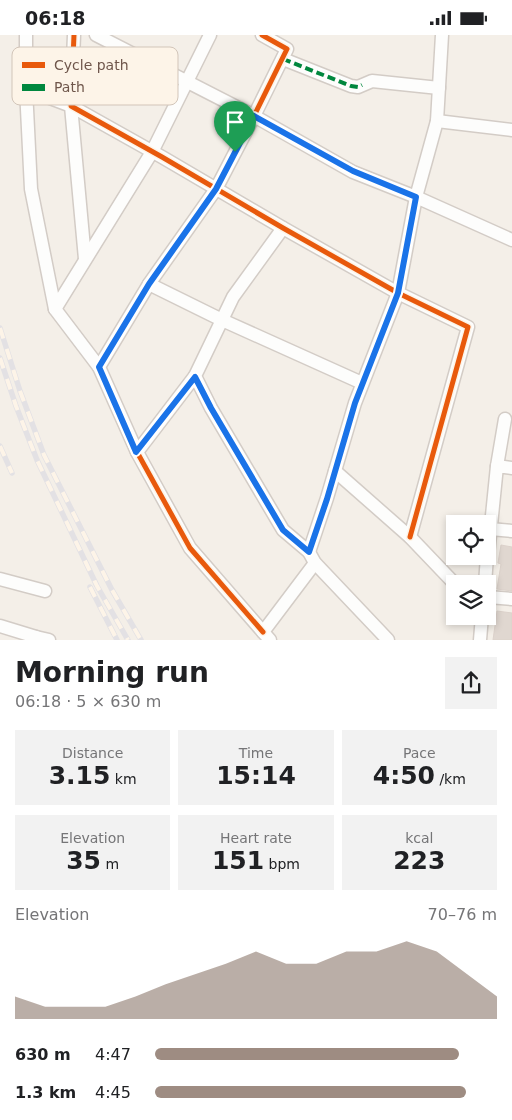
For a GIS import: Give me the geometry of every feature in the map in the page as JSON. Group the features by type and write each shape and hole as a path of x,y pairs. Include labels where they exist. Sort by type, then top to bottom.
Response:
{"street":[{"path":"96,35 119,47"},
{"path":"178,100 210,35"},
{"path":"99,367 149,284 216,189 283,59 287,49 262,35"},
{"path":"27,105 31,189 55,309 99,367 136,452 190,548 267,636 312,558 355,403 398,293 416,197 437,121 442,35"},
{"path":"283,59 351,86 358,87 372,81 439,88"},
{"path":"178,77 254,116 353,171 512,240"},
{"path":"55,309 152,152 176,105"},
{"path":"71,106 283,229 398,293 468,327 410,537"},
{"path":"71,106 85,259"},
{"path":"437,121 512,130"},
{"path":"136,452 195,377 233,297 283,229"},
{"path":"149,284 362,383"},
{"path":"195,377 211,408 283,530 312,558 388,640"},
{"path":"492,515 506,419"},
{"path":"498,467 512,468"},
{"path":"335,471 410,537 447,575"},
{"path":"496,530 512,531"},
{"path":"0,579 45,591"},
{"path":"496,598 512,599"},
{"path":"480,640 481,625"},
{"path":"0,626 40,639"}],"building":[{"path":"501,545 512,547 512,591 497,589 501,564 498,563"},
{"path":"497,611 512,613 512,640 493,640"}],"railway":[{"path":"0,328 20,391 44,455 112,590 141,640"},
{"path":"0,358 37,460 97,586 128,640"},
{"path":"0,446 12,473"},
{"path":"90,587 117,640"}],"marked path":[{"path":"283,59 351,86 358,87 362,85"}],"cycle path":[{"path":"73,47 74,35"},
{"path":"262,35 287,49 216,189 149,284 99,367 137,452 190,548 263,632"},
{"path":"71,105 398,293 468,327 410,537"}],"route":[{"path":"254,116 353,171 416,197 398,293 355,403 327,499 309,552 283,530 211,408 195,377 136,452 99,367 149,284 216,189 235,152 254,116"}]}
